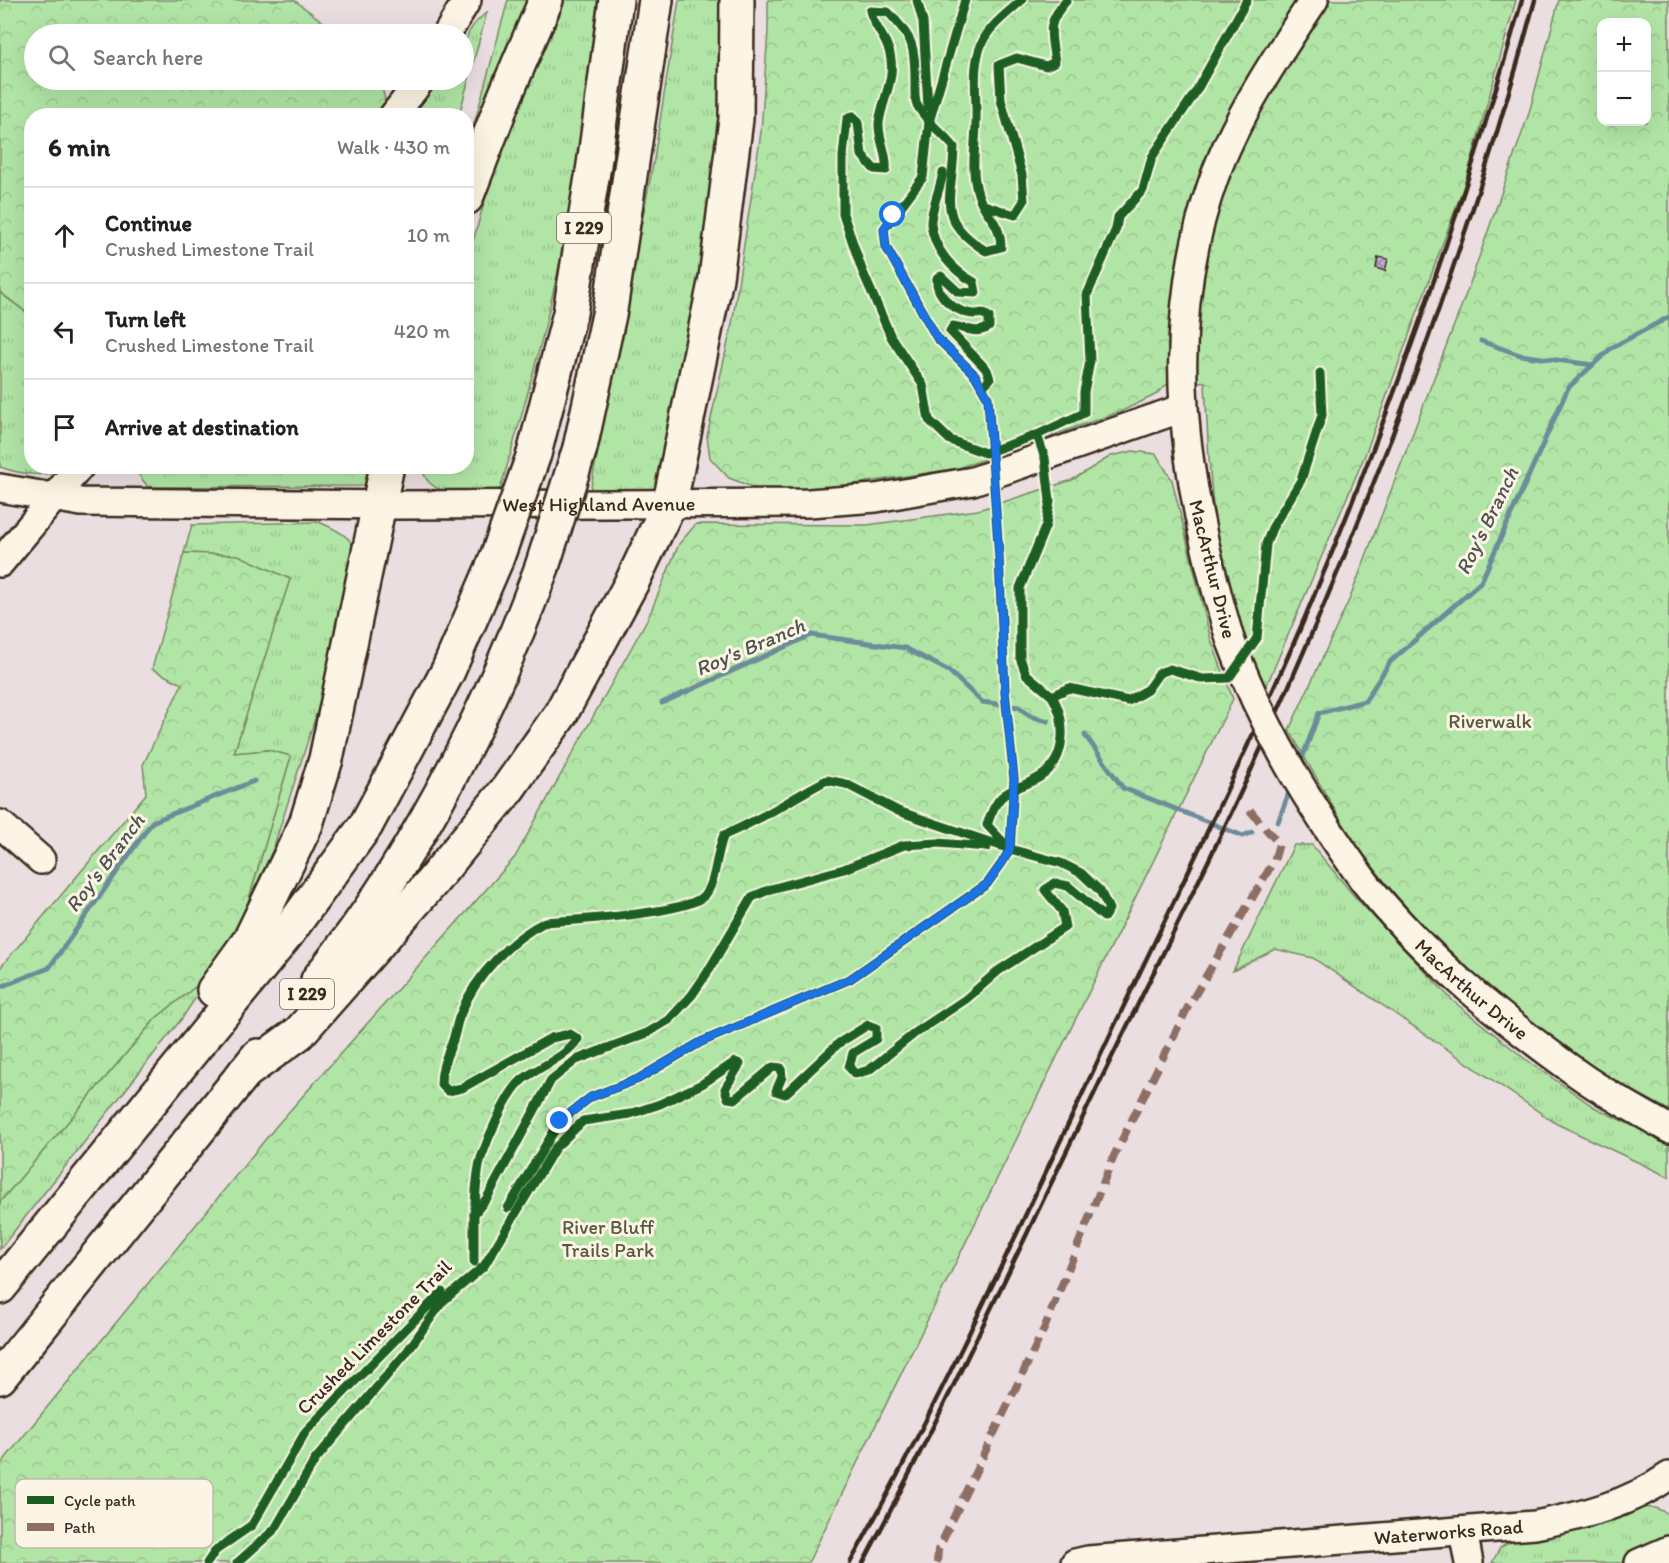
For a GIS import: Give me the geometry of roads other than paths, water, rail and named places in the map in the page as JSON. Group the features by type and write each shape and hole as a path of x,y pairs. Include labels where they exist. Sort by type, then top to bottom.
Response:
{"highway":[{"path":"474,177 546,0"},
{"name":"I 229","path":"0,1287 142,1109 286,935 366,825 448,671 496,560 534,454 570,313 594,165 615,0"},
{"name":"I 229","path":"0,1377 339,954 380,898 455,769 494,687 542,567 579,448 610,310 656,0"},
{"path":"245,1072 299,1033 432,882 507,790 560,716 633,580 670,502 716,278 736,119 737,0"},
{"path":"142,1109 175,1044 250,940 306,824 328,749 385,474"}],"street":[{"path":"453,24 467,0"},
{"name":"MacArthur Drive","path":"1314,0 1259,84 1215,176 1201,218 1183,320 1184,408 1188,462 1202,533 1230,639 1249,687 1298,784 1317,816 1385,908 1447,972 1580,1076 1669,1129"},
{"path":"399,108 413,90"},
{"name":"West Highland Avenue","path":"0,488 81,502 379,505 809,503 924,491 973,481 1184,408"},
{"path":"0,562 73,474"},
{"path":"0,824 41,860"},
{"name":"Waterworks Road","path":"1075,1563 1110,1558 1535,1525 1581,1516 1666,1484"},
{"path":"1464,1531 1469,1563"},
{"path":"1639,1563 1669,1550"}],"waterway":[{"name":"Roy's Branch","path":"1300,764 1319,713 1365,701 1390,662 1481,582 1568,388 1611,348 1669,317"},
{"path":"1481,341 1520,355 1593,365"},
{"name":"Roy's Branch","path":"662,703 811,635 905,648 949,671 982,702 1019,707 1030,716 1048,721"},
{"name":"Roy's Branch","path":"1085,735 1123,788 1243,836 1252,832"},
{"name":"Roy's Branch","path":"0,987 49,968 152,822 254,781"},
{"name":"Roy's Branch","path":"1278,822 1291,787"}],"railway":[{"path":"850,1563 919,1433 985,1300 1233,777 1303,622 1365,469 1422,314 1475,158 1522,0"},
{"path":"863,1563 958,1377 1203,873 1321,612 1402,411 1439,309 1473,207 1535,0"}],"park label":[{"name":"Riverwalk","path":"1490,721"},
{"name":"River Bluff Trails Park","path":"608,1238"}]}
